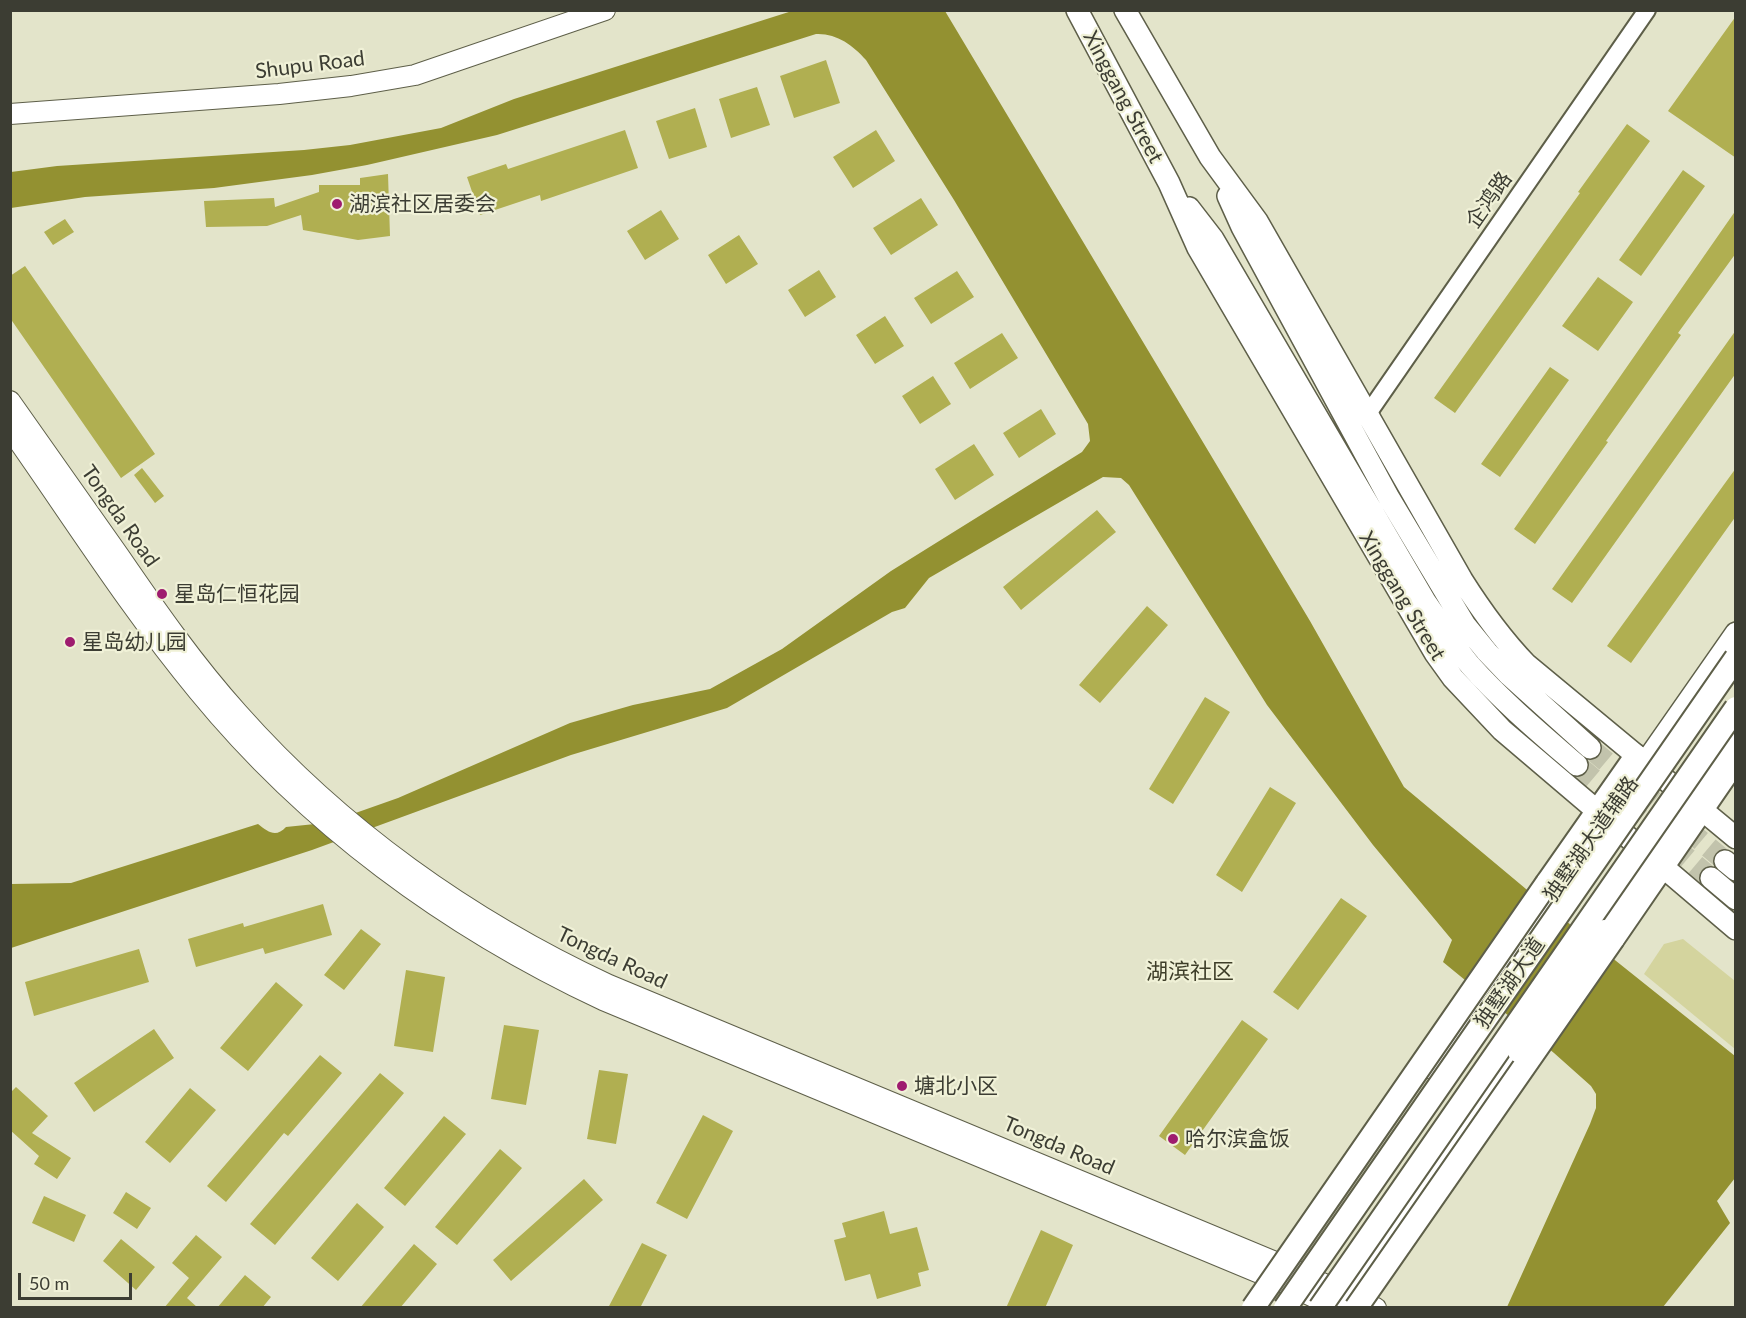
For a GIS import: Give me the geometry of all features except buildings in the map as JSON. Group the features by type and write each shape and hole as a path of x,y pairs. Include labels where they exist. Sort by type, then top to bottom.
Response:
{"highway":[{"name":"独墅湖大道","path":"1285,1308 1736,658"},
{"name":"独墅湖大道","path":"1320,1308 1736,708"},
{"path":"1346,1305 1608,934 1696,805 1736,759"},
{"path":"1253,1308 1640,760"}],"main road":[{"name":"Shupu Road","path":"10,114 279,94 393,79 415,75 605,10"},
{"name":"Xinggang Street","path":"1077,10 1169,183 1198,248 1435,653 1453,678 1485,714 1601,816 1736,928"},
{"name":"Xinggang Street","path":"1125,10 1210,158 1242,227 1389,498 1442,589 1465,625 1487,652 1530,696 1583,757 1516,712 1458,649 1425,601 1213,239 1169,183"},
{"name":"Xinggang Street","path":"1210,158 1257,221 1462,580 1502,638 1546,682 1736,838"},
{"name":"Tongda Road","path":"10,401 162,618 210,681 261,738 343,816 356,838"},
{"name":"Tongda Road","path":"10,429 149,628 198,691 256,757 323,820 402,863 491,922 582,973 1288,1276 1346,1305 1376,1308"},
{"name":"独墅湖大道辅路","path":"1640,760 1736,633"},
{"path":"1696,805 1736,736"},
{"path":"1711,878 1736,899"},
{"name":"独墅湖大道辅路","path":"1288,1276 1480,1000 1549,890"},
{"path":"1346,1305 1518,1052 1608,934"}],"street":[{"name":"企鸿路","path":"1367,415 1647,10"}],"green space":[{"path":"1683,939 1735,981 1735,1049 1644,974 1664,944"}],"shaded area":[{"path":"792,11 945,11 1310,621 1404,787 1526,889 1735,1056 1735,1178 1717,1201 1730,1223 1663,1307 1507,1307 1590,1124 1596,1108 1596,1094 1591,1086 1554,1053 1443,962 1452,940 1373,845 1267,705 1129,485 1121,478 1103,477 929,578 905,608 892,612 727,708 571,755 312,850 11,948 11,884 71,883 258,824 275,833 286,827 315,824 347,816 398,798 570,723 633,705 710,689 782,649 891,571 1082,452 1090,441 1088,424 954,200 866,60 850,45 823,34 816,34 497,135 367,165 214,188 85,197 11,208 11,172 57,166 304,150 350,145 441,128 514,99"}],"tunnel":[{"path":"1590,748 1725,861"},
{"path":"1577,765 1711,878"}],"place":[{"name":"湖滨社区居委会","path":"337,204"},
{"name":"星岛仁恒花园","path":"162,594"},
{"name":"星岛幼儿园","path":"70,642"},
{"name":"塘北小区","path":"902,1086"},
{"name":"哈尔滨盒饭","path":"1173,1139"}],"district":[{"name":"湖滨社区","path":"1190,972"}]}
